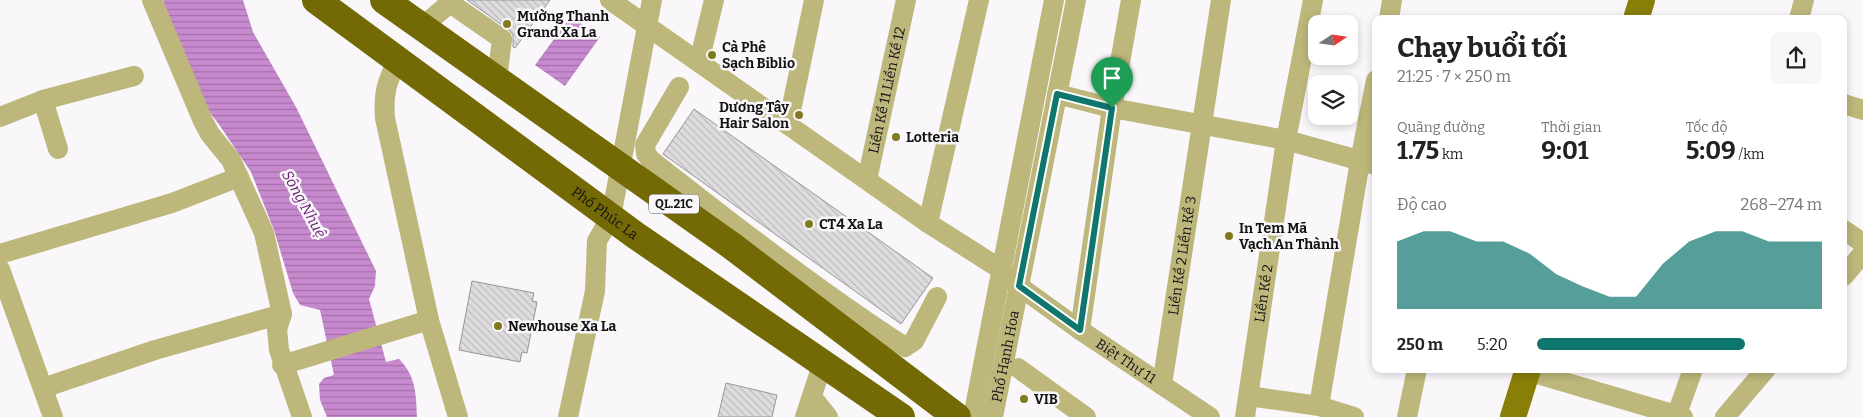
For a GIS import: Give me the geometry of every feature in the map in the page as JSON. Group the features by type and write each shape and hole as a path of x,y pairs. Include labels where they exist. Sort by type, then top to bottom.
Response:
{"highway":[{"name":"Phố Phúc La","path":"316,0 611,217 901,417"},
{"name":"QL.21C","path":"384,0 620,166 764,259 958,417"}],"main road":[{"path":"1637,15 1642,0"},
{"path":"1513,417 1526,373"}],"street":[{"path":"152,0 206,128 231,160 264,233 282,314 277,332 282,365 302,417"},
{"name":"Biệt Thự 11","path":"610,0 928,223 1002,270 1019,286 1080,330 1210,417"},
{"path":"568,417 595,290 597,241 611,217 652,0"},
{"path":"699,62 714,0"},
{"path":"788,124 814,0"},
{"name":"Liền Kề 11 Liền Kề 12","path":"867,180 906,0"},
{"path":"928,223 979,0"},
{"name":"Phố Hạnh Hoa","path":"973,417 1054,0"},
{"name":"Phố Hạnh Hoa","path":"993,417 1076,0"},
{"path":"1080,330 1112,108 1131,0"},
{"name":"Liền Kề 2 Liền Kề 3","path":"1162,385 1222,0"},
{"name":"Liền Kề 2","path":"1245,417 1286,140 1314,0"},
{"path":"1390,15 1392,0"},
{"path":"1800,15 1804,0"},
{"path":"422,27 450,3 502,39 497,80"},
{"path":"398,59 386,84 383,100 385,118 429,320 458,417"},
{"path":"0,118 43,100 134,76"},
{"path":"679,87 645,145 646,154 764,259 905,347 914,341 937,297"},
{"path":"1057,94 1112,108 1286,140 1368,163"},
{"path":"43,100 58,150"},
{"path":"1847,105 1863,110"},
{"path":"1319,406 1368,163 1372,122"},
{"path":"0,254 172,203 239,177"},
{"path":"1847,232 1863,243"},
{"path":"1847,272 1863,253"},
{"path":"0,269 53,417"},
{"path":"43,388 154,350 282,314"},
{"path":"282,365 429,320"},
{"path":"805,417 823,362"},
{"path":"1018,368 1086,417"},
{"path":"1407,417 1415,373"},
{"path":"1537,373 1680,416 1692,373"},
{"path":"1725,417 1763,373"},
{"path":"1249,396 1319,406 1354,417"},
{"path":"812,397 828,417"}],"water":[{"name":"Sông Nhuệ","path":"163,0 243,0 253,32 296,107 376,271 375,286 369,299 386,362 399,359 409,372 414,386 417,417 327,417 320,400 319,384 324,378 334,375 320,310 300,305 293,293 274,230 251,172 218,123 199,99"},
{"path":"571,16 600,37 565,86 535,65"}],"building":[{"name":"Mường Thanh Grand Xa La","path":"467,0 550,0 515,48 513,47 513,35 509,30"},
{"name":"CT4 Xa La","path":"694,109 933,278 901,324 663,154"},
{"name":"Newhouse Xa La","path":"472,281 534,293 532,301 537,302 527,353 522,352 520,362 459,350"},
{"path":"726,383 777,395 772,417 718,417"}],"place":[{"name":"Mường Thanh Grand Xa La","path":"507,24"},
{"name":"Cà Phê Sạch Biblio","path":"712,55"},
{"name":"Dương Tây Hair Salon","path":"799,115"},
{"name":"Lotteria","path":"896,137"},
{"name":"CT4 Xa La","path":"809,224"},
{"name":"In Tem Mã Vạch An Thành","path":"1229,236"},
{"name":"Newhouse Xa La","path":"498,326"},
{"name":"VIB","path":"1024,399"}],"route":[{"path":"1057,94 1112,108 1080,330 1019,286 1057,94"}]}
